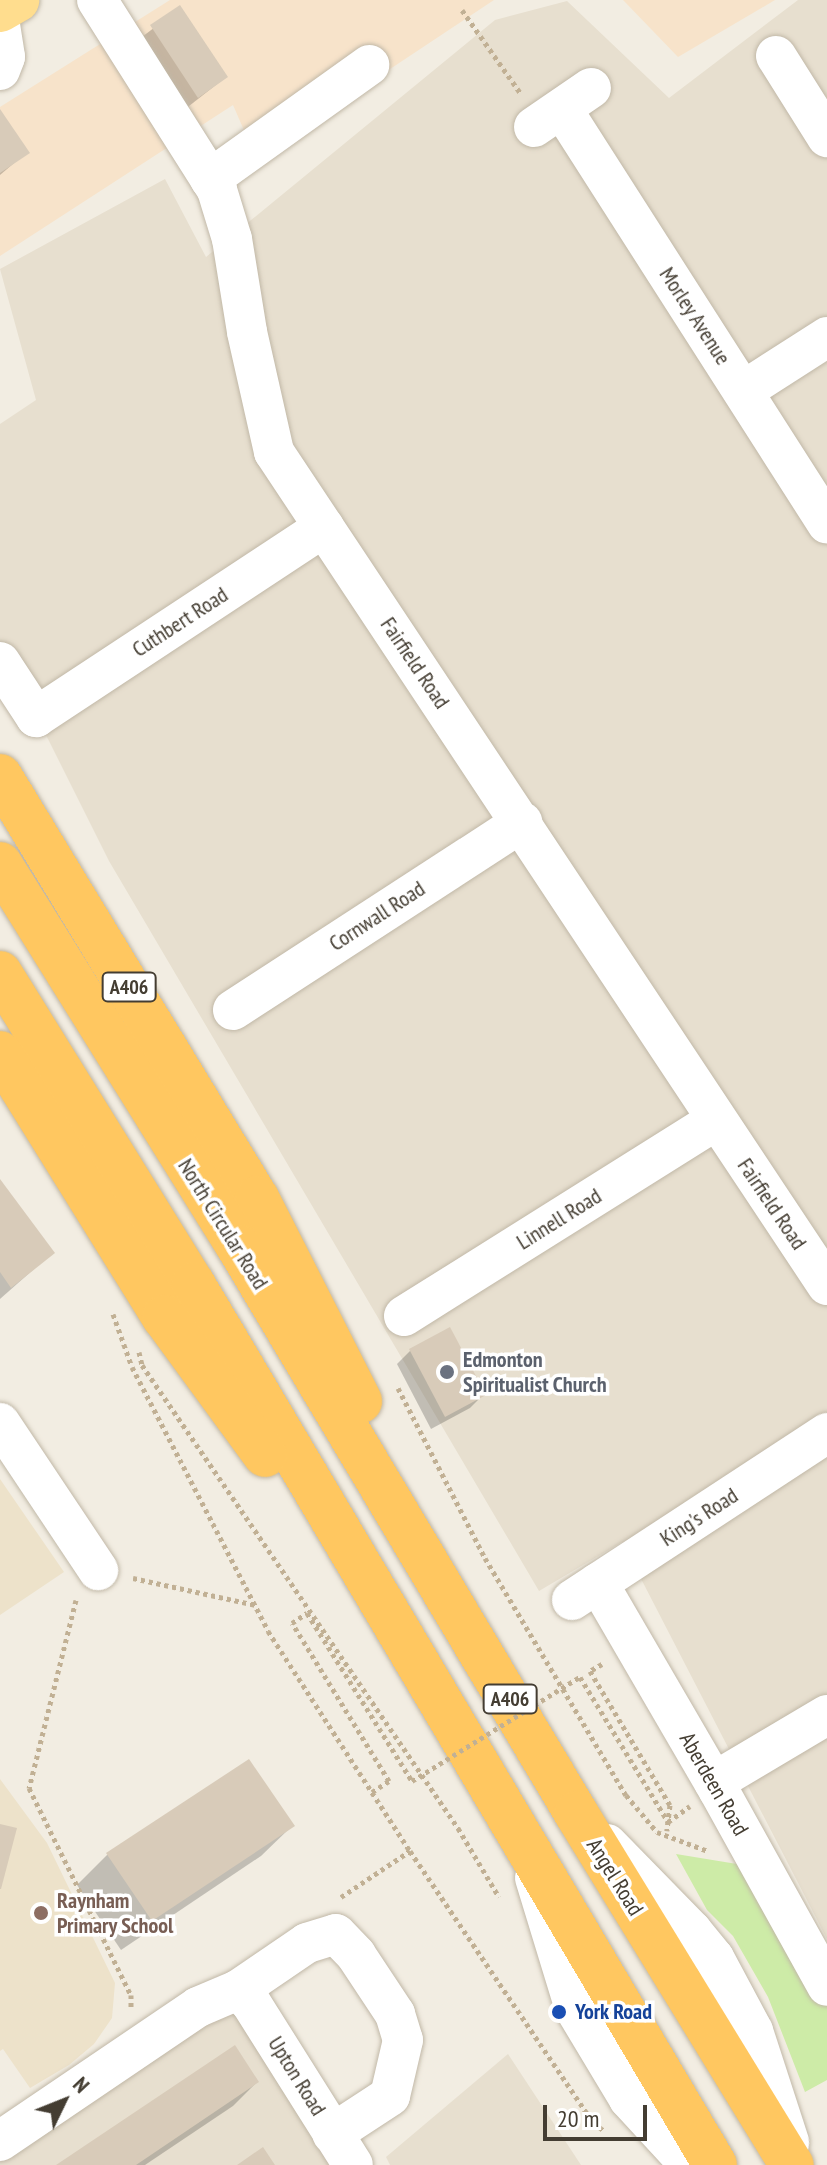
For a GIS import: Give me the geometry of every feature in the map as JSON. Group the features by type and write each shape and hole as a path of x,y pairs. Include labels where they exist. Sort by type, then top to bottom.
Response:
{"highway":[{"name":"A406","path":"0,776 257,1198 337,1351 443,1586"},
{"name":"North Circular Road","path":"0,864 443,1586"},
{"name":"A406","path":"0,973 193,1284 715,2165"},
{"name":"A406","path":"0,1053 164,1317 409,1653"},
{"name":"Angel Road","path":"443,1586 576,1813 792,2165"}],"main road":[{"path":"0,10 17,0"}],"street":[{"name":"Fairfield Road","path":"97,0 210,179 232,239 247,332 274,452 522,822 715,1121 827,1285"},
{"path":"0,25 5,57 0,70"},
{"path":"776,56 827,137"},
{"path":"210,179 369,65"},
{"name":"Morley Avenue","path":"557,111 743,391 827,524"},
{"path":"743,391 827,337"},
{"name":"Cuthbert Road","path":"0,662 36,717 324,527"},
{"name":"Cornwall Road","path":"233,1010 522,822"},
{"name":"Linnell Road","path":"404,1316 715,1121"},
{"path":"0,1423 98,1570"},
{"name":"King's Road","path":"585,1592 827,1433"},
{"name":"Aberdeen Road","path":"585,1592 702,1794 757,1860 827,1986"},
{"path":"702,1794 827,1715"},
{"path":"576,1813 692,1931 714,1958 753,2031 800,2165"},
{"path":"524,1842 575,2009 629,2099 690,2165"},
{"path":"0,2141 198,2007 238,1990 307,1943 336,1934 356,1955 395,2014 403,2040 390,2096 343,2149"},
{"name":"Upton Road","path":"238,1990 251,2003 343,2149"}],"path":[{"path":"462,10 557,111"},
{"path":"111,1310 132,1367 268,1631 410,1851 593,2122 614,2139"},
{"path":"135,1337 142,1365 458,1828 506,1907"},
{"path":"395,1383 485,1558 626,1795 645,1820 667,1838 694,1848 757,1860"},
{"path":"133,2050 131,1995 29,1788 79,1591 98,1570 256,1605"},
{"path":"372,1792 389,1781 292,1623 307,1613 412,1781 580,1677 668,1822 702,1794"},
{"path":"604,1663 590,1671 670,1805 667,1831"},
{"path":"336,1934 331,1904 410,1851"}],"shaded area":[{"path":"170,0 494,0 256,158 233,105 0,256 0,107"},
{"path":"623,0 775,0 678,57"},
{"path":"798,0 827,0 827,1939 622,1542 539,1591 109,861 0,643 0,424 36,400 0,269 165,179 206,257 495,20 567,1 669,98"},
{"path":"0,1479 64,1572 0,1615"},
{"name":"Raynham Primary School","path":"0,1779 47,1843 115,1983 112,2018 94,2044 69,2065 30,2088 3,2049 0,2051"},
{"path":"234,2005 336,2165 0,2165 0,2162"},
{"path":"508,2054 581,2165 390,2165 386,2157"}],"green space":[{"path":"676,1854 743,1865 790,1919 827,2006 827,2080 805,2092 768,1997 733,1936 707,1910"}],"building":[{"path":"180,5 228,77 198,98 150,25"},
{"path":"0,109 30,153 0,173"},
{"path":"0,1179 55,1253 11,1288 0,1272"},
{"name":"Edmonton Spiritualist Church","path":"450,1327 486,1395 445,1417 409,1349"},
{"path":"249,1759 295,1826 152,1921 106,1853"},
{"path":"0,1824 17,1828 1,1889 0,1889"},
{"path":"235,2045 259,2082 136,2165 56,2165"},
{"path":"263,2147 275,2165 237,2165"}],"place":[{"name":"Edmonton Spiritualist Church","path":"447,1372"},
{"name":"Raynham Primary School","path":"41,1913"},
{"name":"York Road","path":"559,2012"}]}
